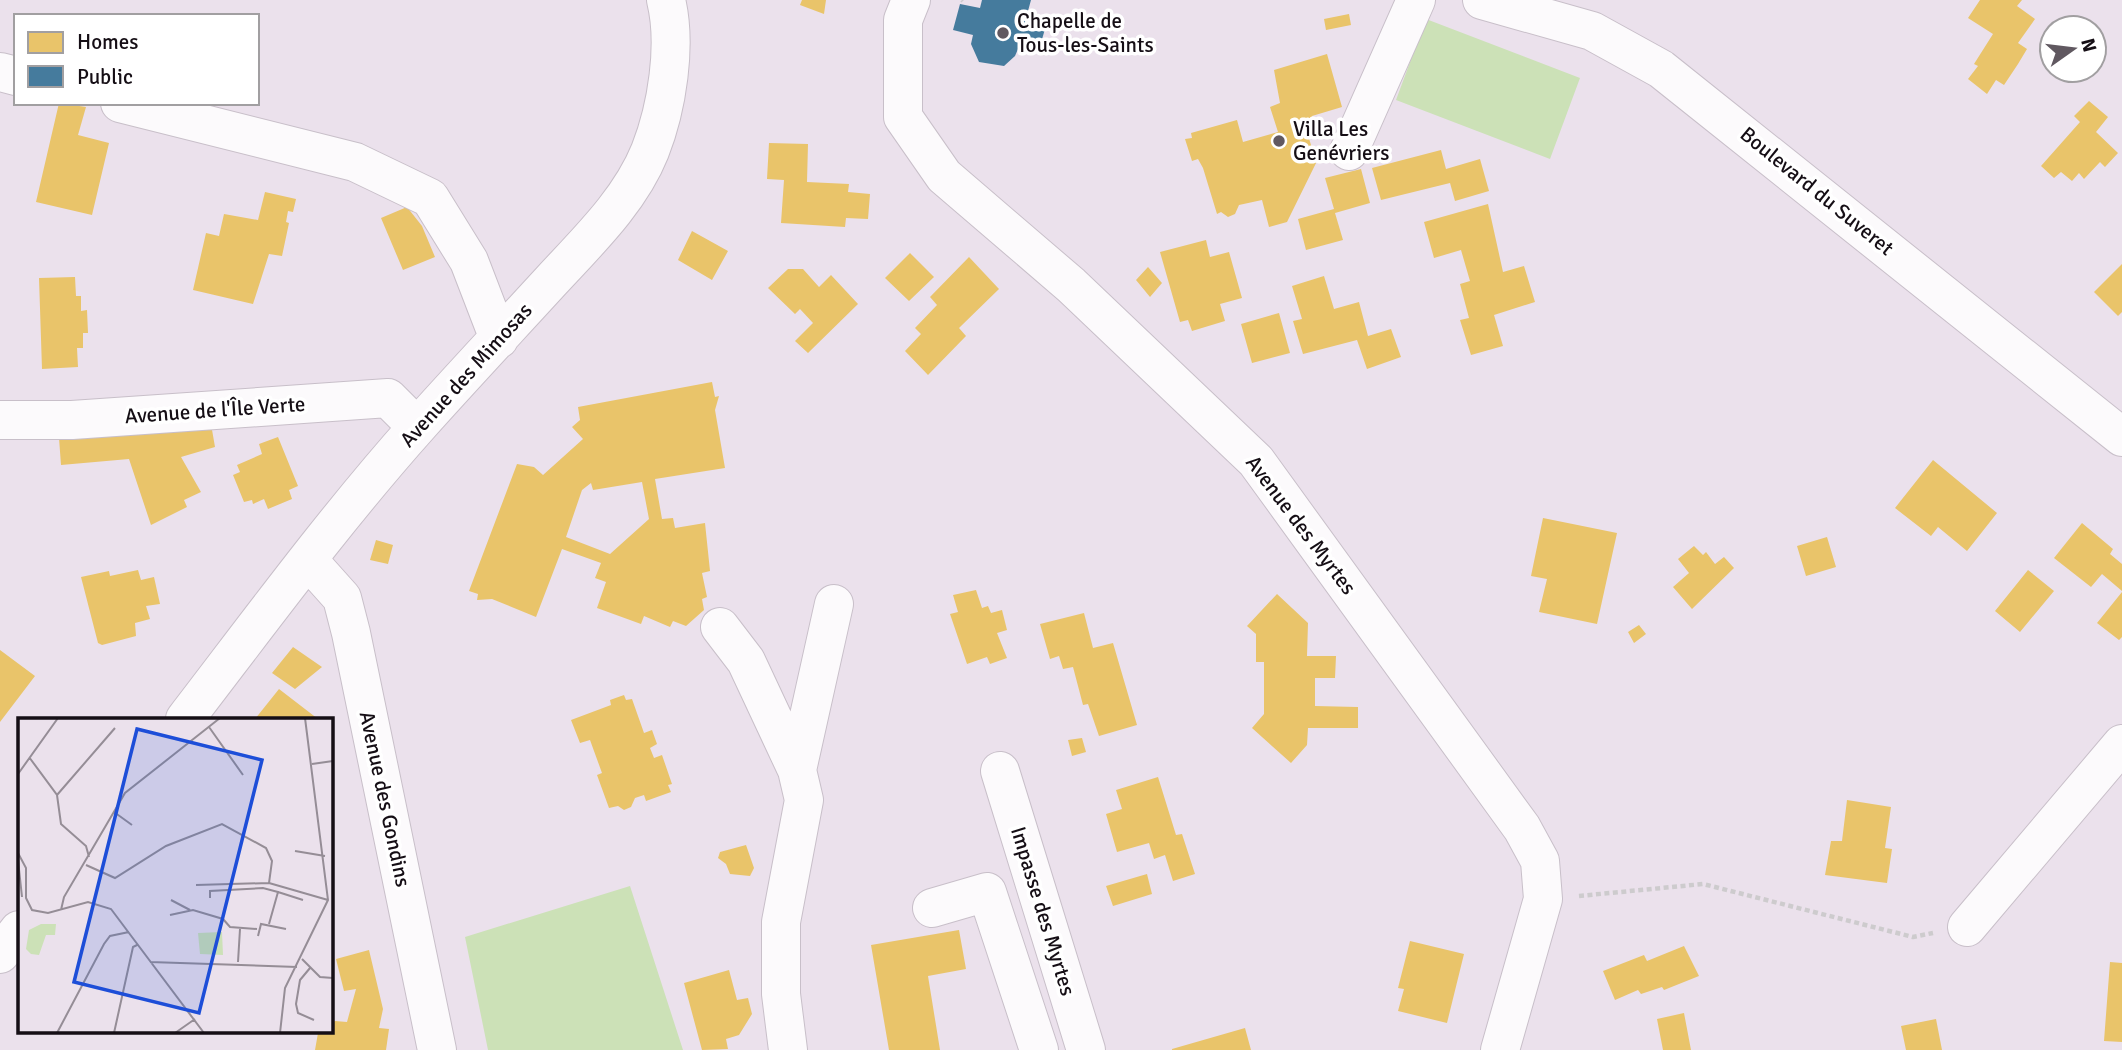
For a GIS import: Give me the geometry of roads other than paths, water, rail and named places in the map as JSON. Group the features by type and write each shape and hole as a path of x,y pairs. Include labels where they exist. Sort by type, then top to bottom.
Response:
{"street":[{"name":"Avenue des Mimosas","path":"185,718 308,560 417,427 597,232 625,196 650,151 664,100 670,48 666,0"},
{"name":"Avenue des Myrtes","path":"911,0 903,20 903,117 944,176 1071,285 1256,461 1522,828 1540,861 1543,899 1500,1050"},
{"path":"1349,151 1416,0"},
{"name":"Boulevard du Suveret","path":"1482,0 1592,31 1661,69 2122,437"},
{"path":"128,105 355,162 430,198 468,261 499,338"},
{"name":"Avenue de l'Île Verte","path":"0,420 72,420 388,398 417,427"},
{"name":"Avenue des Gondins","path":"308,560 342,598 437,1050"},
{"path":"797,770 834,604"},
{"path":"720,627 746,661 797,770 804,800 781,922 781,994 788,1050"},
{"path":"1967,927 2122,744"},
{"name":"Impasse des Myrtes","path":"1000,771 1086,1050"},
{"path":"932,908 988,892 1039,1050"},
{"path":"0,954 18,931"}],"place":[{"name":"Chapelle de Tous-les-Saints","path":"1003,33"},
{"name":"Villa Les Genévriers","path":"1279,141"}]}
